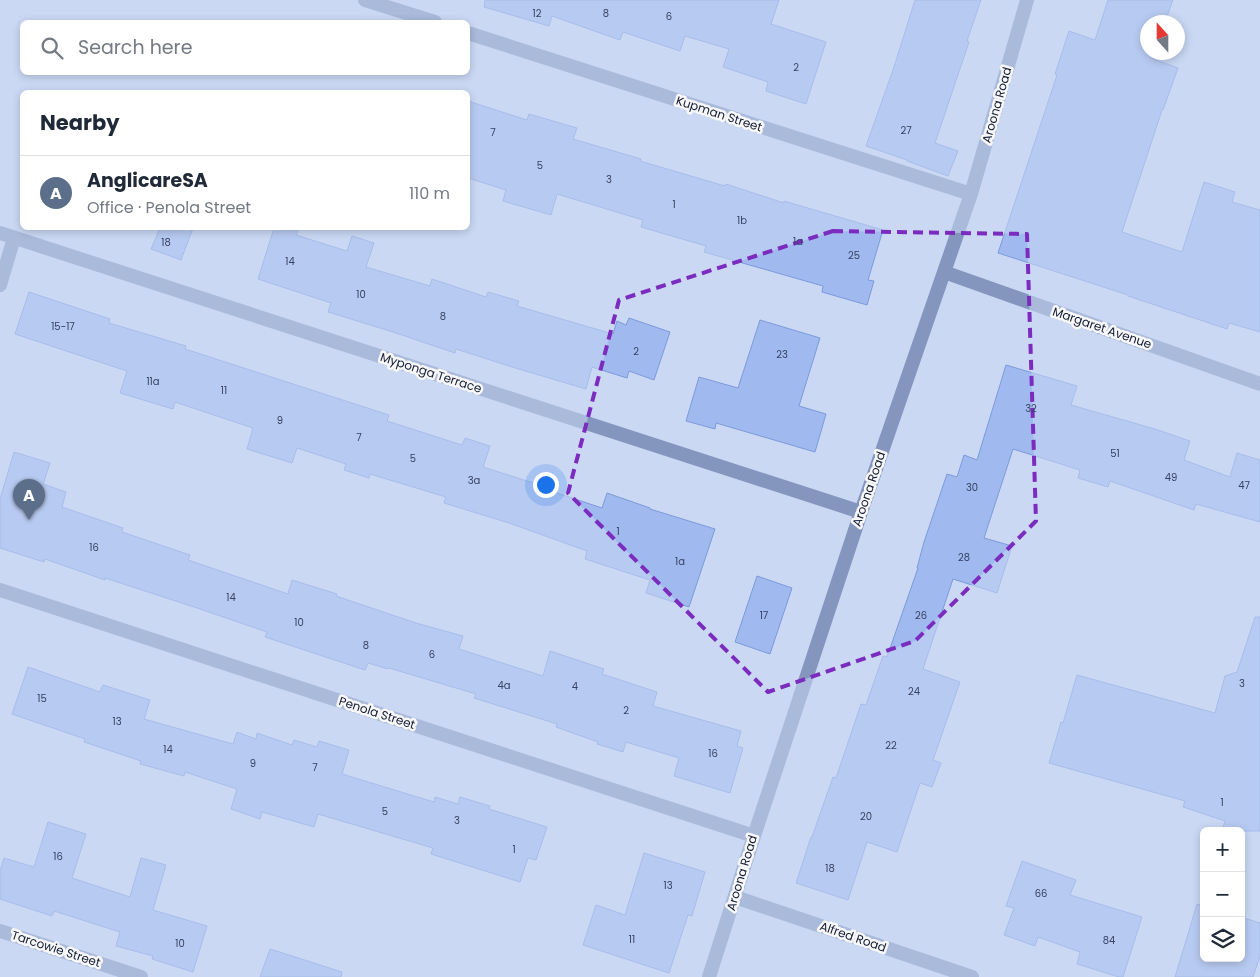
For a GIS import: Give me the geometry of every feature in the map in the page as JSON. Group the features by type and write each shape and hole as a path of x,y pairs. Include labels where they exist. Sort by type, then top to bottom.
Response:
{"street":[{"path":"364,0 429,20"},
{"name":"Aroona Road","path":"709,977 861,512 971,194 1027,0"},
{"name":"Kupman Street","path":"470,34 971,194"},
{"name":"Myponga Terrace","path":"0,233 861,512"},
{"path":"0,285 14,238"},
{"name":"Margaret Avenue","path":"944,272 1260,384"},
{"name":"Penola Street","path":"0,590 754,836"},
{"name":"Alfred Road","path":"735,897 972,977"},
{"name":"Tarcowie Street","path":"0,931 141,977"}],"highlighted area":[{"path":"833,231 1027,234 1036,521 915,641 768,692 568,493 619,300"}],"building":[{"path":"485,0 779,0 771,24 826,42 806,104 766,91 768,82 723,67 729,49 685,36 680,51 623,32 620,40 552,16 549,26 484,7"},
{"path":"915,0 981,0 935,143 958,151 948,176 866,146"},
{"path":"1108,0 1173,0 1168,15 1140,15 1140,60 1156,60 1178,68 1162,110 1122,232 1182,252 1204,182 1235,192 1232,202 1260,210 1260,332 1229,323 1227,329 998,253 1057,75 1055,74 1069,31 1095,40"},
{"path":"470,102 527,120 529,114 577,128 573,139 725,186 726,184 784,203 784,201 883,230 868,280 874,281 867,305 822,292 823,286 704,252 706,246 641,227 643,220 557,194 551,215 503,201 506,190 470,179"},
{"path":"159,230 192,230 181,260 151,249"},
{"path":"273,230 298,230 296,235 347,251 352,236 374,243 366,267 430,286 432,279 486,297 488,292 519,301 517,306 613,334 617,321 626,325 629,318 670,332 654,380 629,371 627,378 592,367 586,389 456,349 455,353 328,312 331,303 258,279"},
{"path":"29,292 110,319 109,323 186,346 185,349 389,415 387,421 462,445 465,438 490,446 483,467 549,488 548,490 602,508 607,493 650,509 715,529 689,607 646,593 650,580 585,559 587,551 509,523 444,503 446,497 370,474 369,478 344,470 346,464 297,448 292,463 247,449 253,428 175,402 173,409 120,393 127,371 15,334"},
{"path":"760,320 820,338 799,406 826,414 815,452 716,423 715,429 686,421 699,377 738,388"},
{"path":"1006,365 1077,386 1071,405 1190,441 1184,460 1230,477 1237,453 1260,460 1260,522 1196,504 1194,510 1110,481 1108,487 1078,478 1080,470 1013,449 984,538 1012,546 997,593 953,579 923,669 960,682 933,760 941,763 932,787 920,783 897,852 867,842 848,900 796,883 833,777 836,778 861,704 866,705 883,656 887,657 918,568 924,542 947,474 957,477 964,455 977,460"},
{"path":"14,452 50,463 43,484 66,492 62,507 123,528 122,532 190,555 188,560 288,594 292,580 337,594 336,596 416,623 463,636 459,649 543,676 550,651 604,669 602,674 657,692 653,706 741,731 737,746 743,748 730,793 674,776 679,758 626,742 623,752 597,744 598,742 556,727 557,724 474,698 476,694 368,663 365,670 265,637 267,632 194,607 105,578 105,580 45,559 44,562 0,548 0,499"},
{"path":"757,576 792,588 770,654 735,642"},
{"path":"1255,617 1260,617 1260,831 1245,831 1245,827 1223,827 1225,821 1183,807 1185,801 1049,763 1077,675 1215,713 1225,676 1237,672"},
{"path":"28,667 100,692 103,685 150,700 144,719 233,744 237,732 256,739 257,733 292,745 294,740 317,747 319,741 349,750 342,774 434,802 435,797 458,804 460,797 490,806 489,809 547,827 536,860 528,858 520,882 431,854 433,848 318,814 314,827 262,812 260,819 231,809 237,789 185,772 184,776 140,764 141,761 84,742 85,739 12,714"},
{"path":"48,822 86,834 72,878 130,897 141,858 166,865 153,910 207,926 193,972 152,959 153,956 116,946 120,932 54,911 52,916 0,899 0,871 4,858 34,867"},
{"path":"644,853 705,872 692,916 688,915 669,973 583,945 596,905 625,915"},
{"path":"1022,861 1076,880 1070,895 1142,917 1123,977 1077,964 1080,952 1038,937 1035,946 1004,935 1014,908 1006,906"},
{"path":"1197,904 1200,905 1200,962 1245,962 1245,918 1260,923 1260,956 1253,977 1175,977"},
{"path":"270,949 342,972 341,977 260,977"}],"place":[{"name":"AnglicareSA","path":"29,520"}]}
